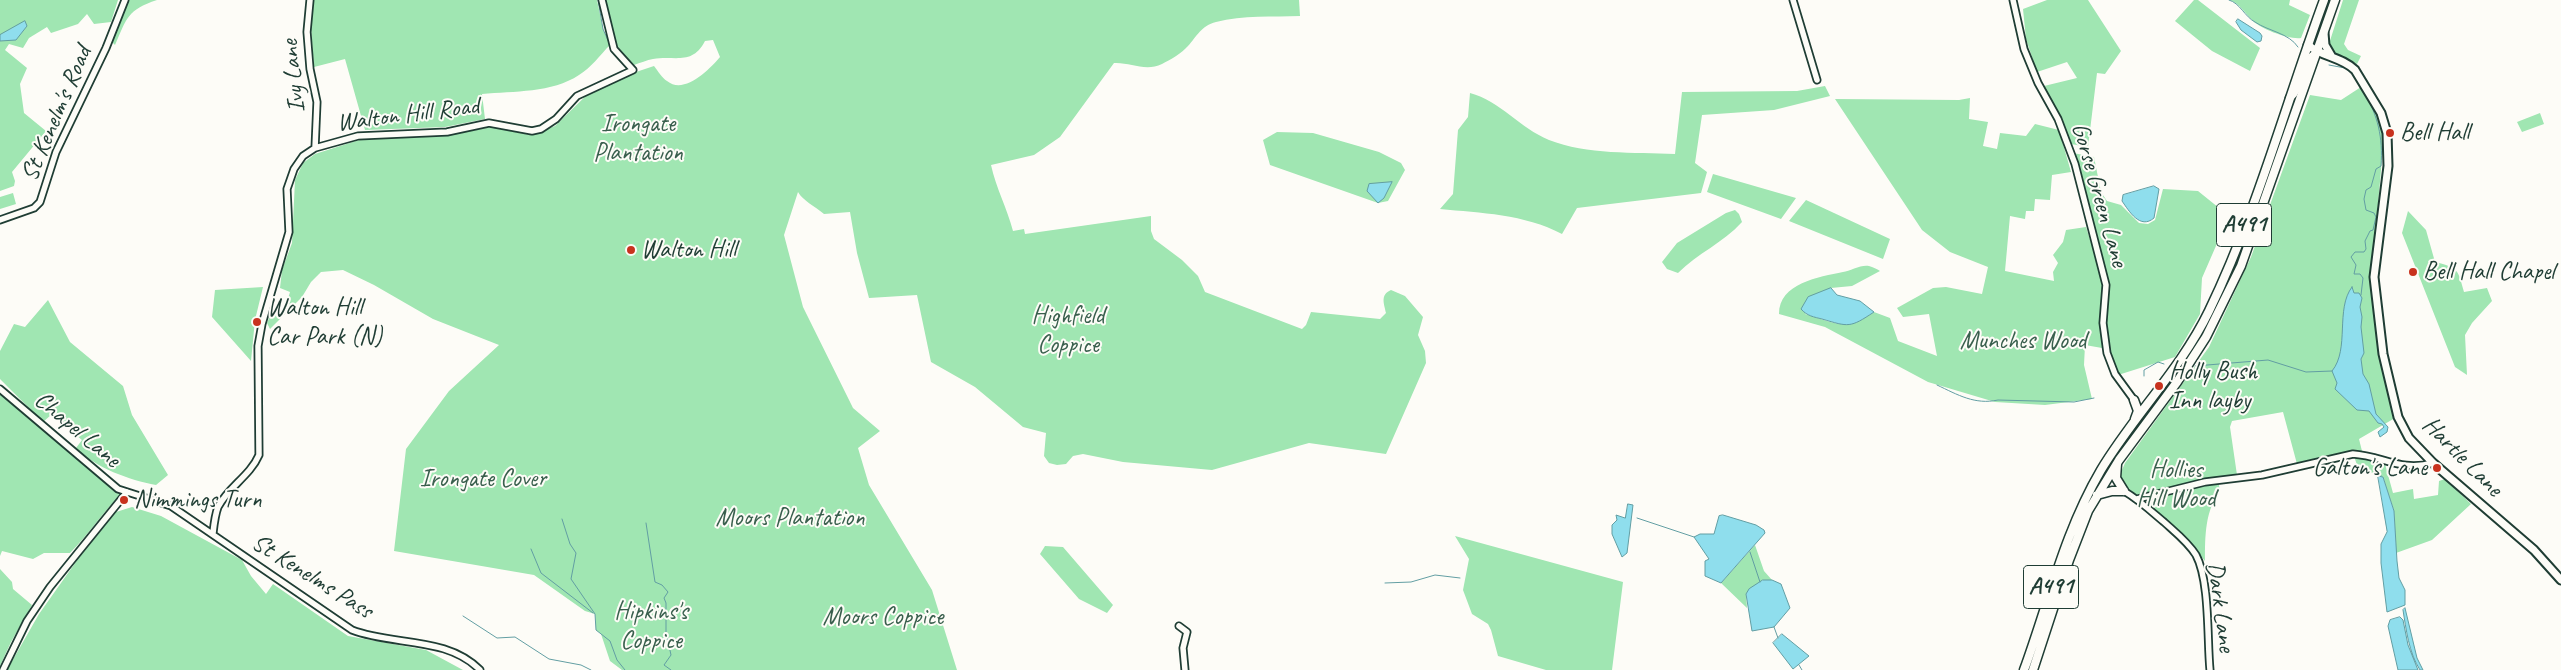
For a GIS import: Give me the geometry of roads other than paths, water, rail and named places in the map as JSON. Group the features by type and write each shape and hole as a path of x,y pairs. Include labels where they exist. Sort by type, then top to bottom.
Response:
{"highway":[{"name":"A491","path":"2024,670 2059,561 2074,524 2102,468 2153,399 2209,312 2229,266 2324,0"},
{"name":"A491","path":"2033,670 2077,535 2096,496 2118,460 2177,382 2218,315 2241,266 2336,0"},
{"path":"2132,426 2138,411 2134,400 2153,399"},
{"path":"2118,460 2116,478 2124,491"},
{"path":"2096,496 2112,491 2124,491"}],"main road":[{"path":"2313,63 2332,57 2325,45 2324,33"},
{"name":"Hartle Lane","path":"2308,45 2317,52 2350,65 2355,70 2381,113 2387,133 2388,166 2374,277 2383,354 2398,416 2409,438 2433,463 2534,550 2561,580"},
{"path":"2290,98 2296,93 2308,59 2317,52"}],"street":[{"name":"St Kenelm's Road","path":"0,220 34,208 40,202 56,152 106,48 125,0"},
{"name":"Ivy Lane","path":"310,0 307,32 310,69 317,102 315,148"},
{"name":"Walton Hill Road","path":"213,534 215,515 221,501 254,465 259,455 261,446 257,367 262,324 290,232 287,198 289,181 298,162 315,148 358,136 447,132 488,122 532,131 541,128 556,118 577,96 633,70 614,49 602,0"},
{"path":"1793,0 1817,80"},
{"name":"Gorse Green Lane","path":"2013,0 2024,49 2038,83 2058,119 2075,164 2106,285 2102,324 2107,353 2115,374 2134,400"},
{"name":"Chapel Lane","path":"0,388 118,489 171,506 213,534"},
{"path":"2137,499 2205,482 2262,475 2353,454 2365,455 2402,467 2420,467 2433,463"},
{"name":"Dark Lane","path":"2124,491 2137,499 2183,540 2196,556 2202,576 2206,602 2210,670"},
{"path":"3,670 27,621 50,587 126,492"},
{"name":"St Kenelms Pass","path":"213,534 261,570 352,630 385,640 441,648 468,660 480,670"},
{"path":"1179,626 1187,632 1183,648 1185,670"}],"water":[{"path":"2238,19 2260,33 2262,36 2261,41 2257,42 2241,30 2236,22"},
{"path":"25,21 27,26 16,40 0,41 0,35"},
{"path":"1392,182 1384,198 1378,203 1367,191 1369,184"},
{"path":"2154,186 2159,189 2154,218 2149,221 2140,221 2135,218 2122,201 2123,195"},
{"path":"2352,287 2354,293 2359,293 2362,298 2360,307 2364,353 2361,359 2363,374 2369,384 2376,414 2388,427 2387,432 2380,437 2378,432 2384,427 2382,424 2378,423 2369,411 2357,410 2335,389 2337,383 2332,371 2340,352 2344,306"},
{"path":"1831,288 1837,295 1860,301 1874,312 1860,321 1844,325 1811,316 1801,309 1808,297"},
{"path":"2378,476 2383,477 2394,511 2399,578 2405,590 2405,605 2387,612 2381,563 2381,544 2387,532"},
{"path":"1628,504 1633,505 1627,553 1622,557 1612,534 1612,525 1617,520 1616,515 1625,518"},
{"path":"1723,515 1756,525 1764,530 1765,533 1721,583 1705,576 1705,561 1709,559 1694,537 1700,534 1714,534 1719,516"},
{"path":"1763,580 1772,580 1781,584 1790,608 1774,627 1752,631 1746,594 1749,589"},
{"path":"2405,608 2417,658 2423,670 2420,670 2416,663 2411,649 2403,610"},
{"path":"2400,617 2403,620 2408,645 2418,670 2398,670 2388,626 2390,620"},
{"path":"1782,634 1809,656 1793,669 1773,643"}],"waterway":[{"path":"598,0 603,29 610,45"},
{"path":"2229,0 2236,4 2251,20 2284,35 2298,47"},
{"path":"2329,65 2345,68 2353,74"},
{"path":"2361,295 2363,278 2360,274 2354,274 2356,265 2351,257 2355,252 2364,252 2366,249 2365,241 2370,231 2373,230 2376,217 2374,213 2366,210 2364,199 2366,190 2371,187 2376,169 2381,166 2380,136 2376,118 2364,92"},
{"path":"2195,366 2268,360 2306,372 2332,371"},
{"path":"2144,376 2144,370 2158,362 2164,364"},
{"path":"1937,385 1967,398 1982,401 2074,402 2094,398"},
{"path":"2368,459 2378,468 2381,476"},
{"path":"1637,518 1694,537"},
{"path":"562,519 570,544 576,553 571,579 595,614 596,630 610,641 617,660 625,670"},
{"path":"646,523 655,582 662,585 668,592 664,598 666,603 666,632 671,655 664,665 671,670"},
{"path":"531,549 541,573 593,613"},
{"path":"1750,552 1760,582"},
{"path":"1385,583 1411,582 1435,575 1460,578"},
{"path":"463,616 497,638 515,637 549,659 581,665 591,670"},
{"path":"1774,627 1778,638"},
{"path":"1799,665 1802,670"}],"place":[{"name":"Bell Hall","path":"2390,133"},
{"name":"Walton Hill","path":"631,250"},
{"name":"Bell Hall Chapel","path":"2413,272"},
{"name":"Walton Hill Car Park (N)","path":"257,322"},
{"name":"Holly Bush Inn layby","path":"2159,386"},
{"name":"Galton's Lane","path":"2437,468"},
{"name":"Nimmings Turn","path":"124,500"}],"park label":[{"name":"Irongate Plantation","path":"638,138"},
{"name":"Highfield Coppice","path":"1068,330"},
{"name":"Munches Wood","path":"2023,341"},
{"name":"Irongate Cover","path":"483,479"},
{"name":"Hollies Hill Wood","path":"2176,484"},
{"name":"Moors Plantation","path":"790,518"},
{"name":"Moors Coppice","path":"883,617"},
{"name":"Hipkins's Coppice","path":"651,626"}]}
